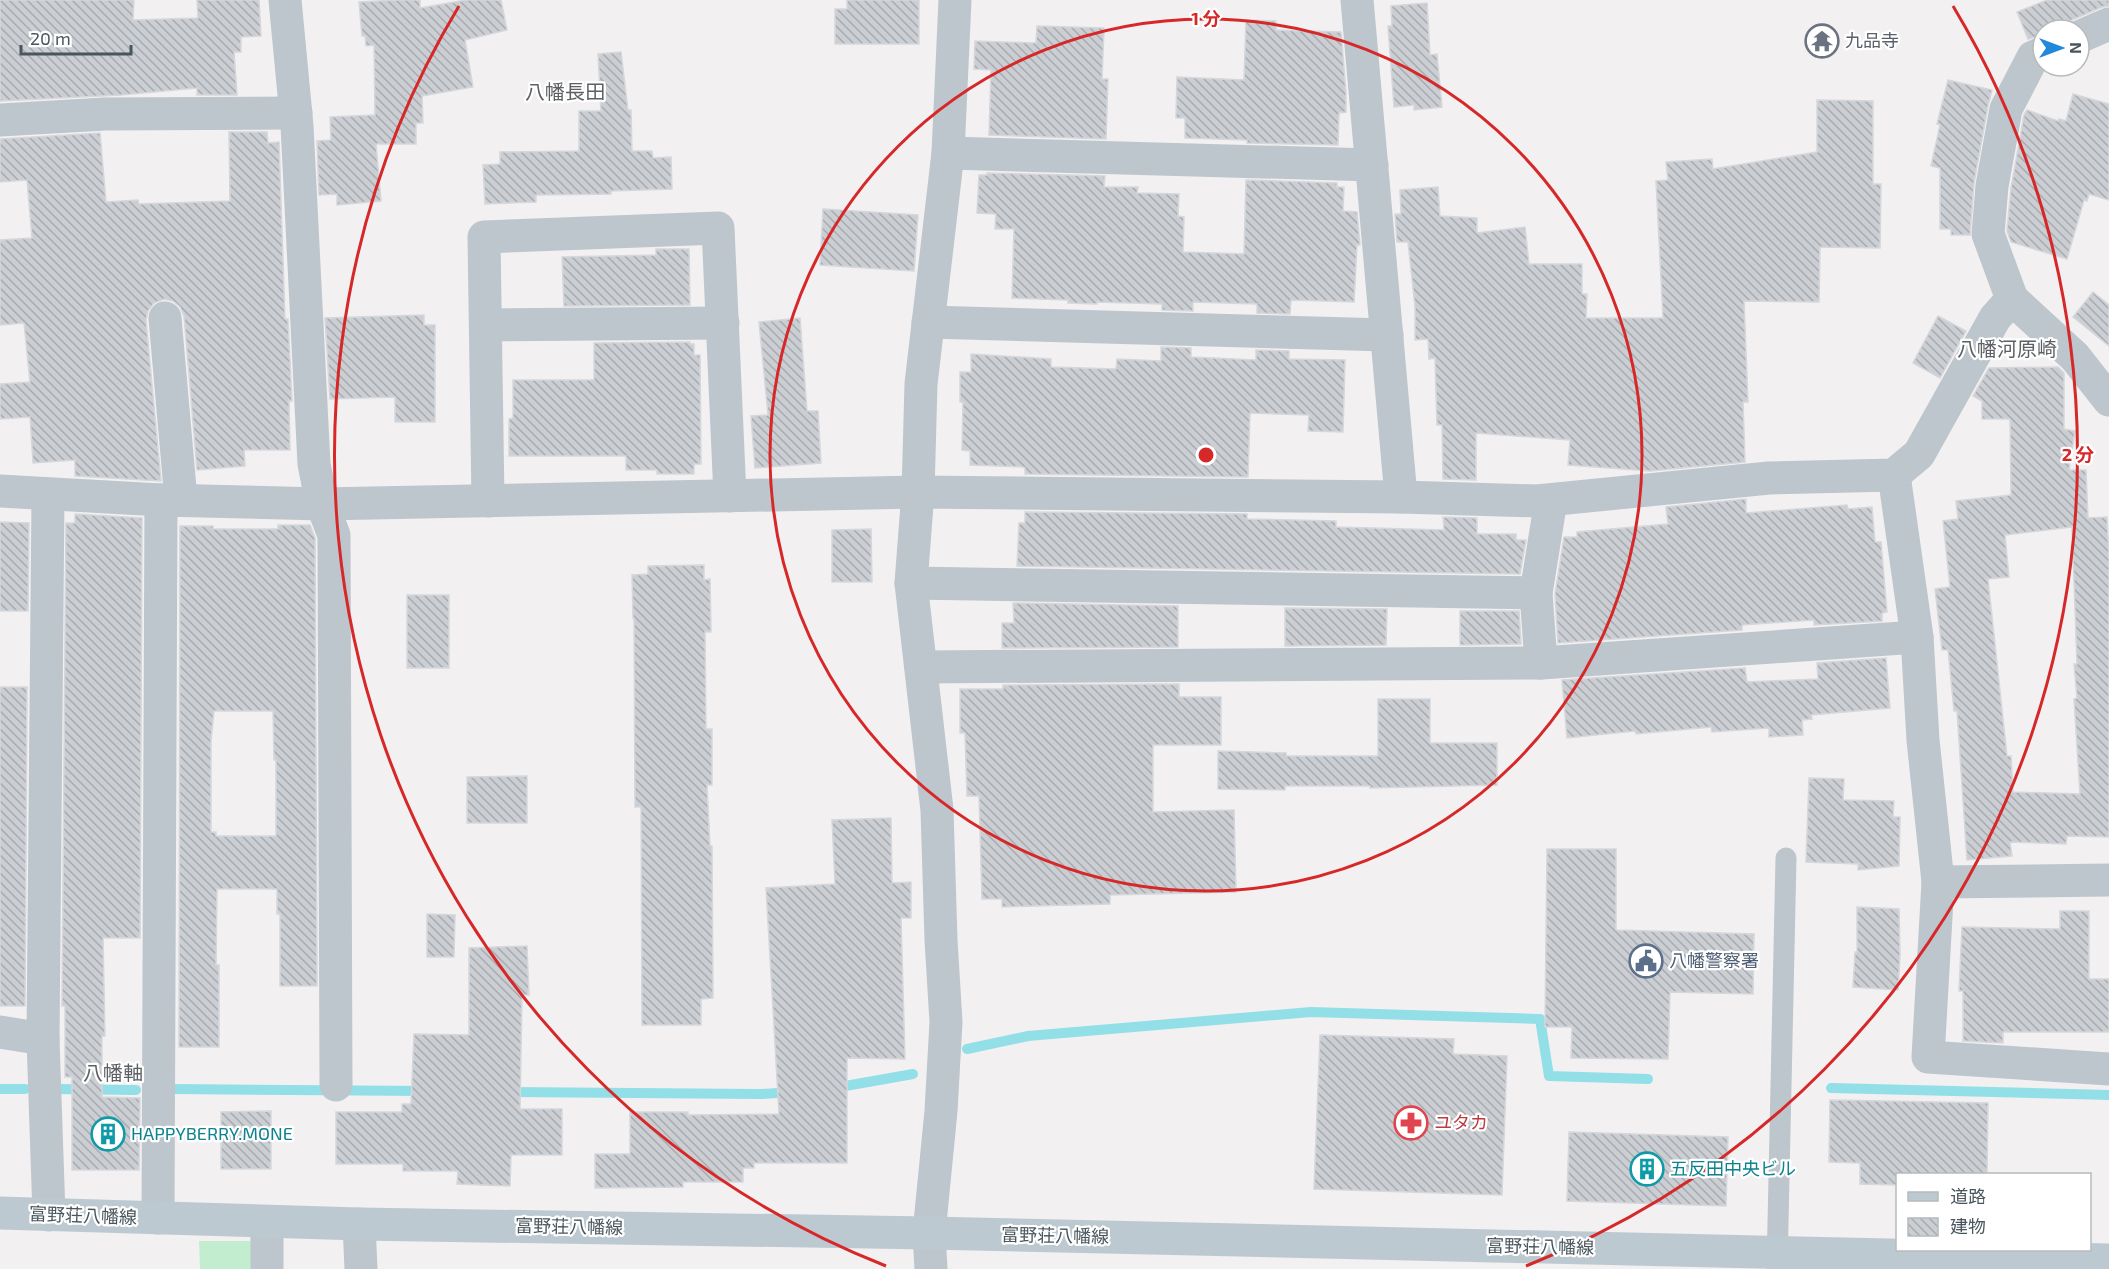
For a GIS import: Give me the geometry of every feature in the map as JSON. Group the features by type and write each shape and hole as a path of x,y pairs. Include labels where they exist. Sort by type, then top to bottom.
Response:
{"main road":[{"name":"富野荘八幡線","path":"0,1213 359,1224 929,1233 1777,1261 2109,1260"}],"street":[{"path":"285,0 296,113 314,464 322,504 334,535 336,1085"},
{"path":"931,1269 929,1233 941,1111 946,1022 941,940 938,810 911,583 918,492 921,384 948,153 955,0"},
{"path":"1357,0 1401,497"},
{"path":"2091,32 2109,24"},
{"path":"2031,61 2006,110 1992,186 1988,234 2012,299 2075,357 2109,400"},
{"path":"0,120 105,114 296,113"},
{"path":"948,153 1372,165"},
{"path":"488,501 484,237 718,228 730,496"},
{"path":"0,491 171,500 322,504 918,492 1401,497 1537,501 1769,478 1894,475 1919,454 1995,318 2012,299"},
{"path":"158,1218 171,500 165,318"},
{"path":"928,322 1387,335"},
{"path":"486,325 723,323"},
{"path":"1894,475 1917,637 1923,740 1938,882 1928,1057 2109,1069"},
{"path":"48,495 43,1039 50,1215"},
{"path":"1540,663 1536,592 1551,500"},
{"path":"911,583 1536,592"},
{"path":"921,667 1540,663 1917,637"},
{"path":"1938,882 2109,880"},
{"path":"0,1032 43,1039"},
{"path":"267,1222 267,1269"},
{"path":"359,1224 361,1269"}],"lane":[{"path":"1777,1261 1786,858"}],"green space":[{"path":"199,1241 253,1241 253,1269 200,1269"}],"building":[{"path":"0,0 134,0 133,20 198,18 197,0 259,0 261,36 241,37 241,52 234,52 237,95 197,95 197,88 121,95 0,101"},
{"path":"420,0 420,8 466,0 501,0 507,30 465,40 473,87 422,96 423,123 416,123 416,144 376,144 381,201 337,205 337,194 319,195 317,141 331,140 330,117 375,115 374,45 366,46 365,36 362,36 359,2"},
{"path":"847,0 919,0 919,44 835,44 835,9 847,9"},
{"path":"2047,0 2109,0 2109,6 2077,18 2031,18 2031,38 2028,39 2017,12"},
{"path":"1427,3 1430,55 1437,54 1442,107 1414,110 1414,105 1394,107 1388,26 1392,26 1391,6"},
{"path":"1246,20 1276,21 1276,30 1341,32 1346,112 1339,113 1338,145 1247,143 1247,140 1185,138 1185,118 1176,118 1177,77 1244,80"},
{"path":"1037,26 1104,28 1102,79 1108,79 1106,139 989,135 991,70 974,69 975,41 1036,43"},
{"path":"621,52 628,110 631,110 632,151 652,151 653,158 671,157 672,189 611,191 611,194 536,195 536,202 485,204 483,165 500,164 500,152 579,151 579,111 601,111 598,54"},
{"path":"1948,80 1992,90 1974,183 1970,235 1951,235 1951,229 1940,229 1940,168 1931,166 1940,125 1937,124"},
{"path":"2073,94 2109,104 2109,200 2089,194 2087,201 2084,200 2067,259 2011,242 2007,231 2011,188 2024,115 2027,110 2058,121 2059,119 2066,121"},
{"path":"1817,100 1873,101 1873,184 1881,184 1880,248 1820,247 1819,302 1744,301 1748,402 1743,402 1745,462 1650,471 1568,465 1570,440 1476,433 1476,480 1443,479 1442,425 1437,425 1435,358 1429,359 1428,339 1415,340 1415,307 1408,242 1397,242 1395,214 1401,214 1400,190 1438,187 1440,216 1477,218 1477,233 1525,227 1529,264 1582,264 1582,294 1587,294 1586,318 1663,318 1656,181 1668,180 1666,162 1712,159 1713,169 1817,152"},
{"path":"229,132 267,132 268,143 279,142 285,319 288,319 292,401 289,401 290,450 244,450 245,466 197,470 184,316 180,307 173,301 164,299 154,303 148,311 146,320 161,481 75,476 75,460 33,463 30,417 0,419 0,384 30,382 24,323 0,325 0,240 32,238 27,180 0,182 0,139 100,133 106,202 138,200 139,204 230,201"},
{"path":"987,173 1105,176 1104,187 1138,187 1137,193 1179,194 1178,216 1184,217 1183,252 1244,254 1246,180 1337,183 1337,187 1344,187 1343,211 1357,212 1360,245 1357,245 1354,302 1291,300 1290,314 1257,313 1257,304 1193,302 1193,311 1162,310 1162,304 1068,303 1068,300 1012,298 1014,229 995,229 996,214 977,213 979,175 987,175"},
{"path":"823,209 918,215 914,271 820,265"},
{"path":"656,249 689,249 690,305 564,306 562,257 656,255"},
{"path":"2093,292 2109,305 2109,346 2073,317"},
{"path":"424,315 424,325 435,325 435,422 395,422 395,397 330,399 325,318"},
{"path":"1938,316 1966,331 1940,378 1913,363"},
{"path":"800,318 807,411 818,411 821,463 755,468 751,416 768,415 759,322"},
{"path":"690,342 694,344 694,355 700,355 701,464 694,464 694,474 657,474 657,470 626,470 626,456 509,456 509,419 513,418 513,380 594,380 594,343"},
{"path":"1161,347 1191,348 1191,357 1256,360 1256,350 1289,351 1289,359 1345,360 1343,432 1308,431 1309,415 1250,413 1248,477 1025,474 1023,467 970,465 970,451 962,450 963,402 960,402 960,372 971,372 971,354 1051,359 1051,367 1116,369 1117,359 1161,361"},
{"path":"2058,367 2064,373 2064,429 2075,431 2069,470 2086,470 2088,518 2107,517 2109,837 2067,836 2066,844 2010,842 2012,856 1967,860 1957,711 1954,711 1948,650 1942,650 1935,589 1950,587 1943,521 1958,519 1956,501 2011,495 2010,419 1982,419 1982,401 1973,396 1989,368","holes":["2072,527 2077,664 2074,664 2077,698 2074,699 2080,794 2013,792 2011,756 2007,756 1988,579 2009,577 2005,535"]},
{"path":"1746,499 1746,513 1847,505 1848,509 1872,507 1875,542 1881,542 1887,612 1882,613 1882,621 1814,625 1814,620 1742,625 1742,630 1558,643 1555,594 1564,537 1577,537 1577,532 1668,524 1666,507"},
{"path":"1025,512 1247,514 1247,519 1336,521 1336,527 1444,530 1443,517 1477,518 1477,534 1516,534 1516,540 1526,540 1520,574 1017,566 1019,523 1025,523"},
{"path":"75,514 142,518 140,938 103,938 105,1036 102,1036 102,1097 140,1098 139,1170 72,1170 72,1077 65,1077 65,1006 62,1006 66,523 75,523"},
{"path":"0,522 29,523 28,611 0,611"},
{"path":"278,525 310,525 315,538 317,986 280,986 280,914 277,914 277,889 217,889 216,965 219,965 219,1047 179,1047 180,526 213,526 213,529 278,529","holes":["214,711 273,711 274,760 276,760 276,836 216,836 216,832 211,832 211,741"]},
{"path":"871,529 872,582 832,582 832,530"},
{"path":"704,565 704,580 710,579 711,632 705,632 706,729 712,729 712,785 707,785 710,846 712,846 713,998 701,999 701,1025 642,1025 641,807 635,807 632,575 648,574 648,566"},
{"path":"407,595 449,595 449,668 407,668"},
{"path":"1013,603 1178,606 1178,647 1002,648 1002,623 1014,623"},
{"path":"1285,608 1387,609 1386,645 1285,646"},
{"path":"1460,611 1519,611 1521,644 1460,645"},
{"path":"1886,658 1890,708 1811,715 1812,719 1802,720 1803,735 1769,737 1769,728 1712,732 1711,727 1636,734 1635,731 1567,738 1562,680 1745,668 1747,682 1818,679 1817,663"},
{"path":"1179,684 1179,697 1221,697 1221,745 1153,745 1153,812 1234,810 1236,892 1110,895 1110,904 1002,907 1002,899 982,899 979,796 967,796 965,733 960,733 960,689 1003,689 1003,685"},
{"path":"0,687 27,687 25,1006 0,1006"},
{"path":"1378,699 1430,699 1430,743 1497,743 1497,785 1370,788 1370,786 1285,786 1285,790 1218,789 1218,751 1286,753 1286,756 1378,756"},
{"path":"527,776 527,823 467,823 467,777"},
{"path":"1809,778 1844,779 1843,800 1894,801 1893,817 1900,817 1899,866 1858,870 1858,864 1806,862"},
{"path":"891,818 892,883 911,882 911,918 901,918 905,1059 847,1058 847,1163 754,1163 754,1168 743,1168 743,1182 683,1182 683,1187 595,1188 595,1154 630,1154 630,1112 688,1112 688,1115 779,1114 766,888 835,884 832,820"},
{"path":"1547,849 1616,849 1616,930 1754,934 1753,994 1670,992 1668,1059 1571,1058 1572,1027 1545,1027"},
{"path":"1857,907 1899,909 1898,990 1853,987 1855,952 1857,952"},
{"path":"2060,911 2089,911 2089,979 2109,979 2109,1032 2003,1032 2003,1043 1963,1041 1963,991 1959,991 1962,927 2060,929"},
{"path":"427,914 455,915 454,957 427,957"},
{"path":"527,946 529,995 522,995 520,1109 562,1109 562,1155 511,1155 510,1186 457,1184 458,1171 403,1171 403,1164 336,1164 336,1112 402,1112 402,1104 411,1104 414,1034 469,1035 469,948"},
{"name":"ユタカ","path":"1320,1035 1454,1039 1453,1054 1507,1056 1502,1195 1314,1189"},
{"path":"1830,1100 1988,1103 1987,1173 1896,1173 1896,1185 1860,1184 1860,1163 1829,1162"},
{"path":"271,1111 271,1169 221,1169 221,1112"},
{"name":"五反田中央ビル","path":"1569,1132 1728,1137 1726,1206 1567,1201"}],"waterway":[{"path":"967,1049 1028,1036 1311,1012 1540,1019 1549,1076 1648,1079"},
{"path":"834,1088 913,1074"},
{"path":"1831,1088 2109,1095"},
{"path":"0,1089 25,1089"},
{"path":"55,1089 136,1090"},
{"path":"171,1089 426,1091"},
{"path":"507,1092 761,1094 792,1092"}],"place":[{"name":"九品寺","path":"1822,41"},
{"name":"八幡警察署","path":"1646,961"},
{"name":"ユタカ","path":"1411,1123"},
{"name":"HAPPYBERRY.MONE","path":"108,1134"},
{"name":"五反田中央ビル","path":"1647,1169"}],"district":[{"name":"八幡長田","path":"565,92"},
{"name":"八幡河原崎","path":"2007,349"},
{"name":"八幡軸","path":"113,1073"}]}
